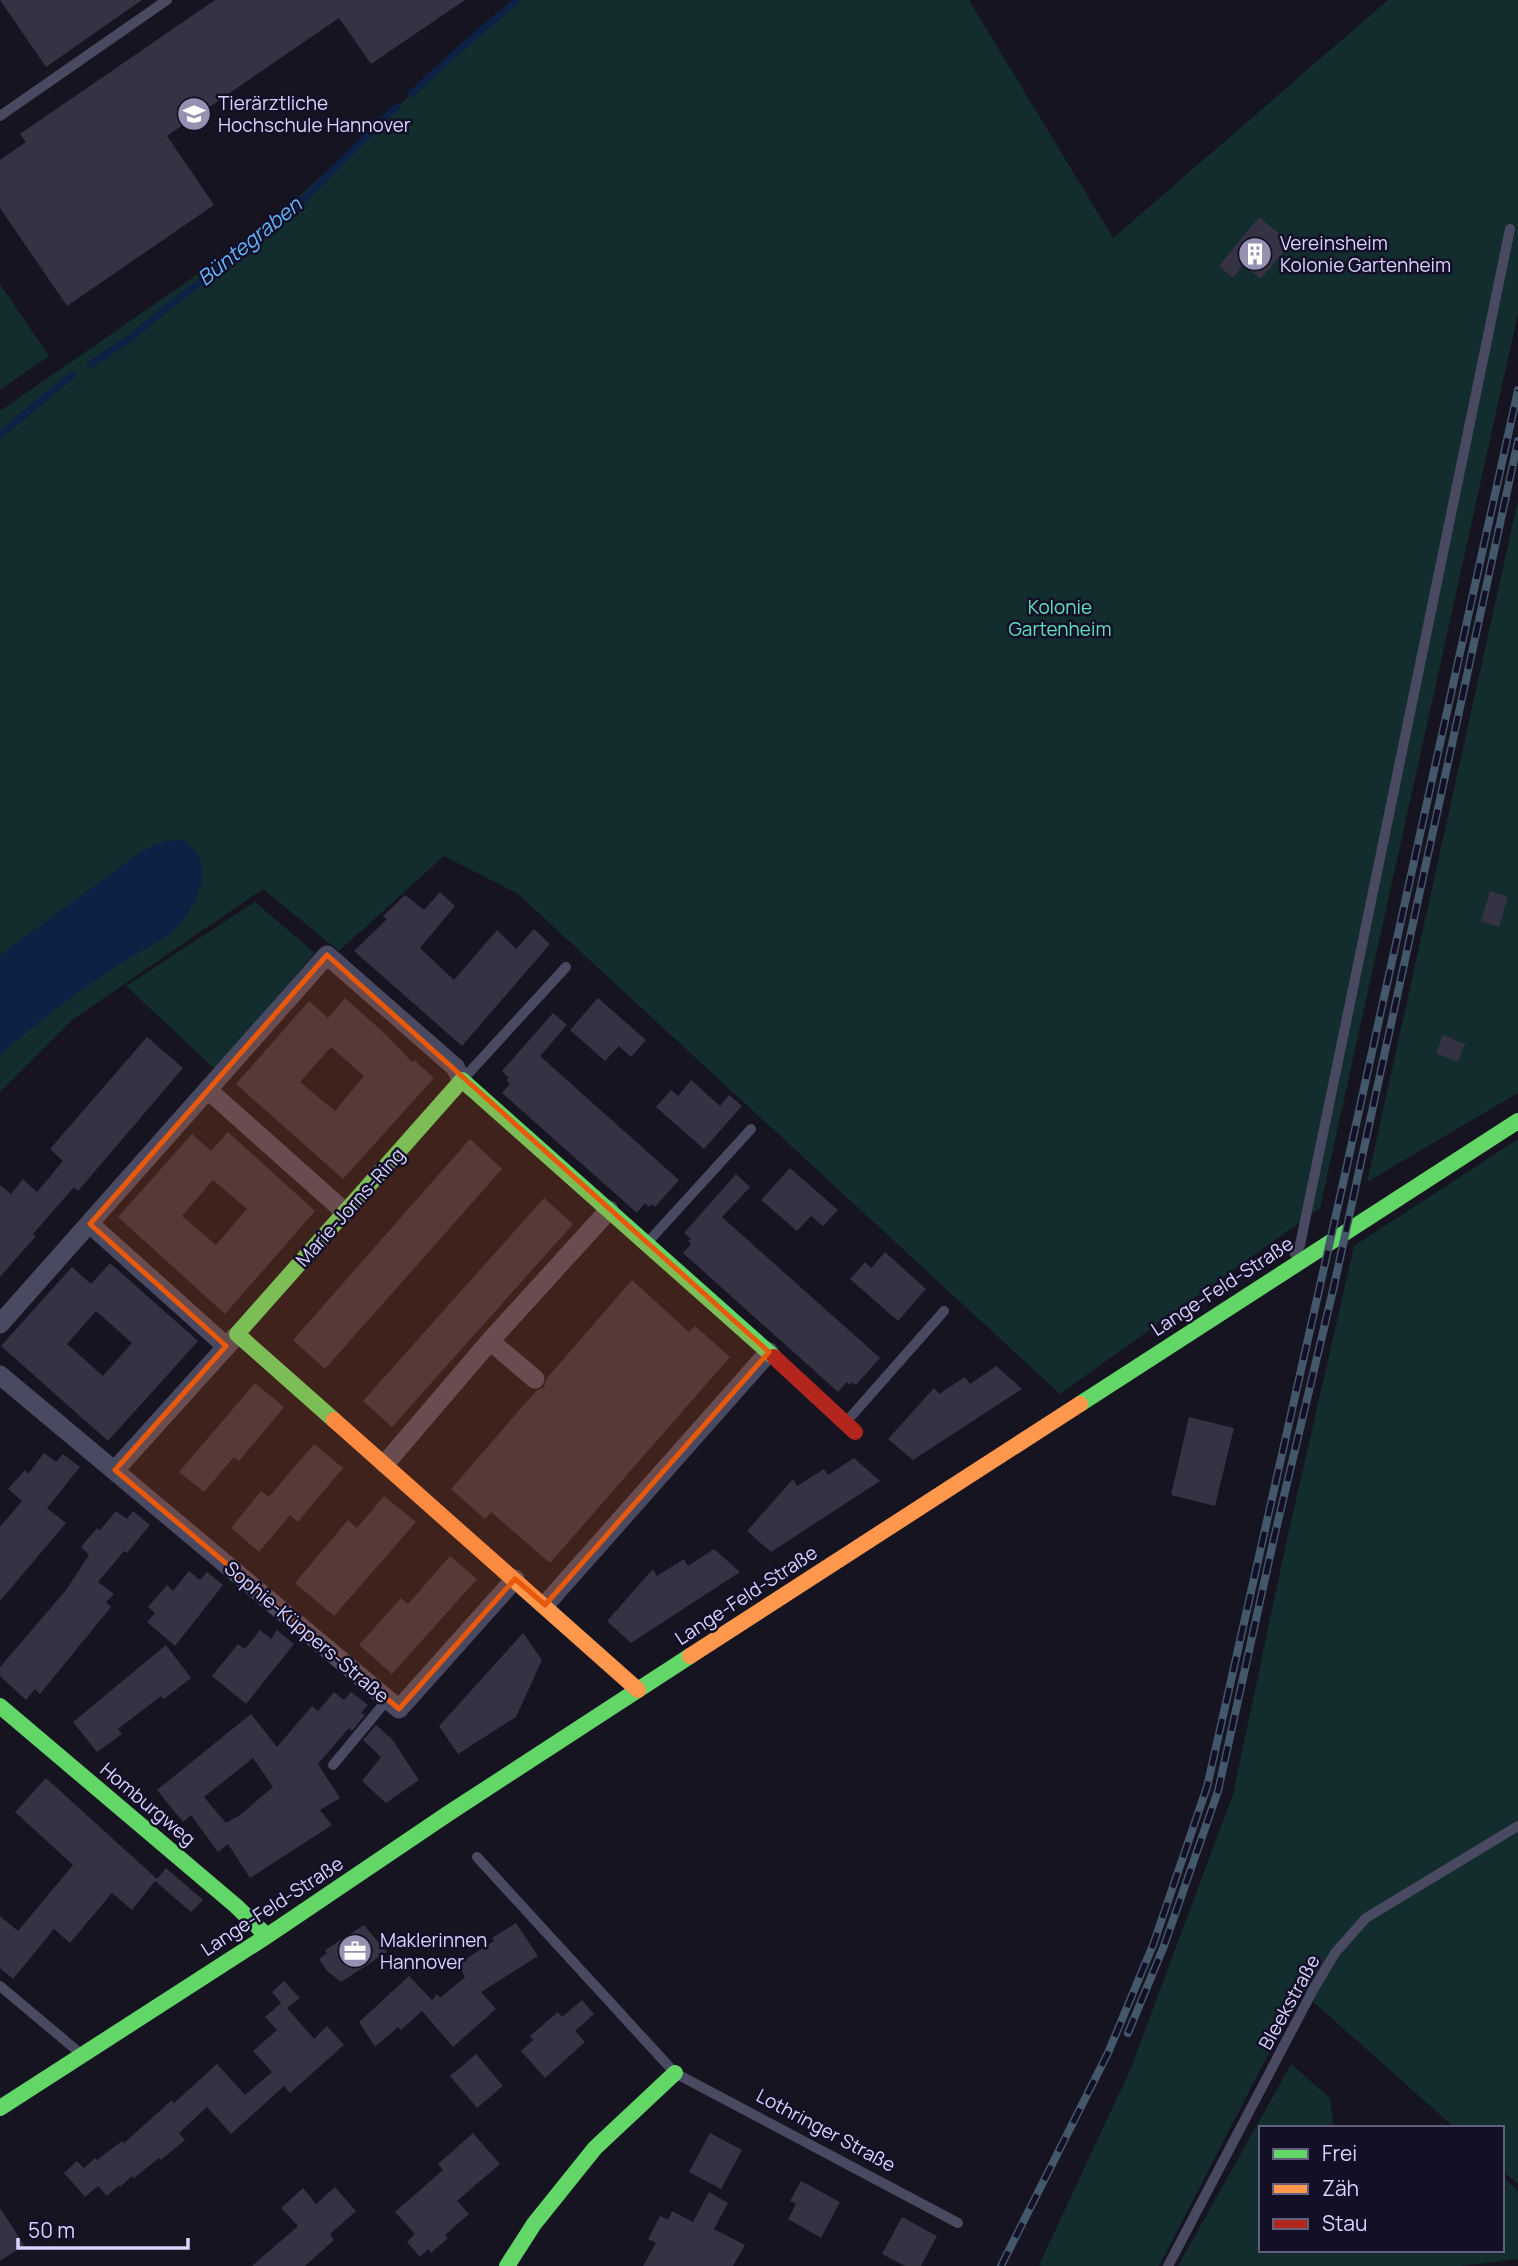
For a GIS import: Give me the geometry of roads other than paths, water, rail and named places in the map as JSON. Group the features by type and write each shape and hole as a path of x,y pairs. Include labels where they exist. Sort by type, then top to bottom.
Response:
{"street":[{"path":"0,1324 327,955 456,1068 462,1080 769,1352 850,1428"},
{"name":"Marie-Jorns-Ring","path":"232,1340 462,1080"},
{"path":"208,1090 345,1212"},
{"name":"Lange-Feld-Straße","path":"0,2108 267,1936 449,1813 1518,1121"},
{"path":"385,1464 609,1210"},
{"path":"90,1224 385,1464 639,1690"},
{"path":"115,1470 232,1340"},
{"path":"491,1342 535,1379"},
{"path":"545,1605 769,1352"},
{"name":"Sophie-Küppers-Straße","path":"0,1375 399,1709 515,1579"},
{"name":"Homburgweg","path":"0,1706 225,1897 267,1936"},
{"path":"507,2266 534,2224 595,2148 675,2073"}],"lane":[{"path":"0,116 167,0"},
{"path":"1283,1272 1300,1245 1510,229"},
{"path":"462,1080 566,967"},
{"path":"647,1244 751,1129"},
{"path":"850,1428 944,1311"},
{"path":"333,1765 387,1700"},
{"name":"Bleekstraße","path":"1168,2266 1335,1953 1366,1918 1518,1826"},
{"name":"Lothringer Straße","path":"477,1857 675,2073 958,2223"},
{"path":"0,1986 82,2054"}],"water":[{"path":"184,840 200,859 202,870 198,893 179,925 71,998 0,1056 0,955 142,851 165,841"}],"waterway":[{"name":"Büntegraben","path":"411,94 517,0"},
{"name":"Büntegraben","path":"91,364 131,338 166,308 272,228 396,107"},
{"name":"Büntegraben","path":"0,435 72,375"}],"railway":[{"path":"1001,2266 1108,2053 1153,1945 1207,1787 1518,390"},
{"path":"1128,2033 1164,1946 1218,1791 1334,1286 1518,441"}],"place":[{"name":"Tierärztliche Hochschule Hannover","path":"194,114"},
{"name":"Vereinsheim Kolonie Gartenheim","path":"1255,254"},
{"name":"Maklerinnen Hannover","path":"355,1951"}],"park label":[{"name":"Kolonie Gartenheim","path":"1060,618"}]}
